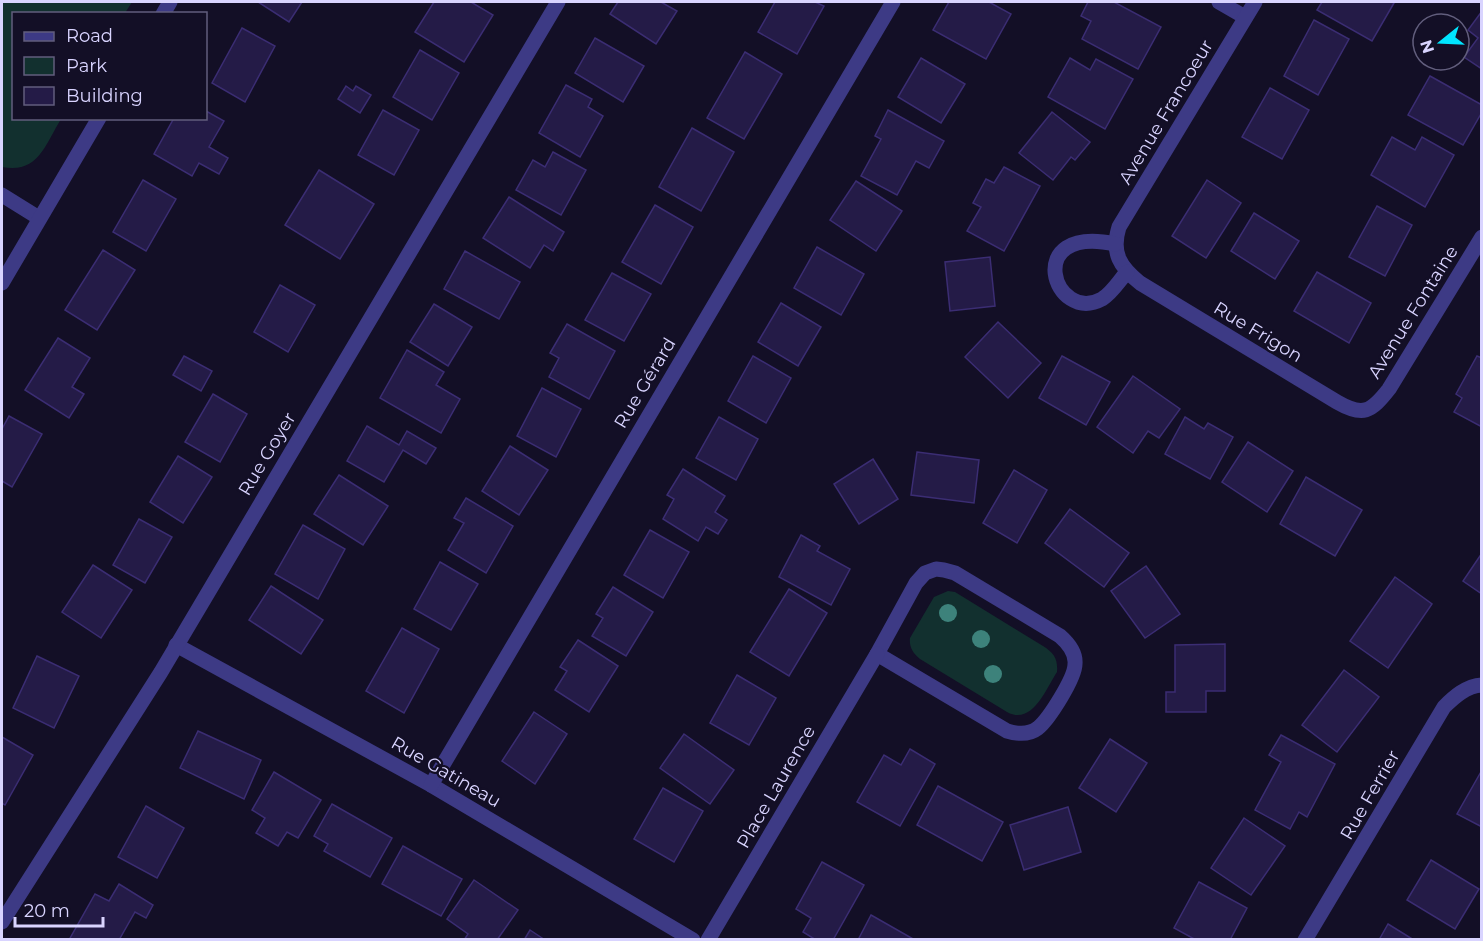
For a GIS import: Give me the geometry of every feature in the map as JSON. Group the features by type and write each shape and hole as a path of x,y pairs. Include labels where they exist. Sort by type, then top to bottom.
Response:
{"street":[{"name":"Rue Goyer","path":"2,922 154,682 558,2"},
{"name":"Rue Gérard","path":"431,785 893,2"},
{"path":"1219,2 1245,17"},
{"name":"Avenue Francoeur","path":"1115,244 1119,227 1255,2"},
{"path":"2,283 98,120"},
{"path":"2,195 39,218"},
{"name":"Avenue Fontaine","path":"1374,405 1389,389 1482,237"},
{"path":"1089,240 1115,244 1118,259 1127,272 1109,294 1093,302 1083,303 1074,301 1061,290 1056,274 1056,264 1062,250 1089,240"},
{"name":"Rue Frigon","path":"1127,272 1140,283 1347,408 1361,411 1374,405"},
{"name":"Place Laurence","path":"708,939 877,654 920,577 930,571 944,570 955,573 1060,636 1071,648 1076,664 1069,683 1044,722 1032,732 1016,734 999,727 877,654"},
{"name":"Rue Gatineau","path":"176,645 431,785 693,939"},
{"name":"Rue Ferrier","path":"1305,939 1444,708 1458,694 1482,685"}],"green space":[{"path":"2,2 132,2 126,12 12,12 12,120 60,120 45,147 32,162 14,168 2,167"},
{"path":"948,591 955,592 1053,654 1057,663 1057,672 1043,696 1031,710 1016,715 1007,712 920,659 913,652 910,638 934,597"}],"building":[{"path":"258,2 302,2 289,22"},
{"path":"434,2 471,2 493,15 464,62 415,32"},
{"path":"618,2 661,2 677,11 656,44 610,14"},
{"path":"775,2 815,2 824,6 797,54 758,32"},
{"path":"949,2 989,2 1011,14 986,59 933,30"},
{"path":"1088,2 1114,2 1161,27 1138,69 1082,39 1091,21 1081,16"},
{"path":"1322,2 1394,3 1372,41 1317,10"},
{"path":"1482,11 1482,69 1471,62 1471,48 1478,38 1471,32 1471,26"},
{"path":"1314,20 1349,39 1318,95 1284,76"},
{"path":"242,28 275,46 245,102 212,83"},
{"path":"595,38 644,66 623,102 575,73"},
{"path":"420,50 459,73 432,120 393,97"},
{"path":"745,52 782,74 744,139 707,118"},
{"path":"921,58 965,84 941,123 898,97"},
{"path":"1070,58 1090,70 1096,59 1133,79 1105,129 1048,97"},
{"path":"1430,76 1482,105 1482,112 1463,145 1408,115"},
{"path":"566,85 592,99 588,107 603,116 580,157 539,133"},
{"path":"346,86 353,91 356,86 371,95 360,113 338,99"},
{"path":"1270,88 1309,110 1282,159 1242,137"},
{"path":"383,110 419,130 394,175 358,155"},
{"path":"888,110 944,141 929,168 916,161 897,195 861,176 881,139 875,136"},
{"path":"207,112 224,121 209,147 228,158 219,174 199,163 192,176 154,154 173,120 207,120"},
{"path":"1052,112 1090,142 1075,160 1071,157 1053,180 1019,153"},
{"path":"692,128 734,152 701,211 659,187"},
{"path":"1392,137 1415,150 1422,137 1454,155 1425,207 1371,175"},
{"path":"553,152 586,170 561,215 516,190 533,160 545,167"},
{"path":"1004,167 1040,186 1004,251 967,231 981,207 973,203 986,179 994,183"},
{"path":"319,170 374,204 340,259 285,225"},
{"path":"143,180 176,199 146,251 113,232"},
{"path":"1207,180 1241,203 1206,258 1172,236"},
{"path":"856,181 902,211 876,251 830,220"},
{"path":"509,197 564,232 553,251 544,245 530,268 483,238"},
{"path":"655,205 693,227 661,284 622,262"},
{"path":"1377,206 1412,225 1385,276 1349,257"},
{"path":"1254,213 1299,241 1275,279 1231,251"},
{"path":"817,247 864,274 841,315 794,288"},
{"path":"103,250 135,270 97,330 65,310"},
{"path":"465,251 520,282 499,319 444,289"},
{"path":"990,257 995,306 950,311 945,262"},
{"path":"1317,272 1371,303 1349,343 1294,311"},
{"path":"612,273 651,294 624,341 585,320"},
{"path":"280,285 315,305 288,352 254,332"},
{"path":"781,303 821,327 798,366 758,342"},
{"path":"434,304 472,327 448,366 410,342"},
{"path":"998,322 1041,363 1008,398 965,357"},
{"path":"567,324 615,351 589,399 549,377 559,358 550,353"},
{"path":"58,338 90,358 72,387 84,394 69,418 25,390"},
{"path":"407,350 444,372 436,385 460,399 441,433 380,398"},
{"path":"184,356 212,371 201,391 173,375"},
{"path":"753,356 791,378 766,423 728,401"},
{"path":"1062,356 1110,382 1086,425 1039,398"},
{"path":"1477,356 1482,358 1482,427 1454,412 1462,398 1456,394"},
{"path":"1133,376 1180,409 1159,438 1148,431 1133,453 1097,427"},
{"path":"542,388 581,409 556,457 517,436"},
{"path":"213,394 247,414 220,462 185,442"},
{"path":"9,416 42,434 12,487 2,481 2,429"},
{"path":"719,417 758,439 736,480 696,458"},
{"path":"1185,417 1204,429 1208,423 1233,437 1210,479 1165,454"},
{"path":"367,426 399,445 407,431 436,448 426,464 403,450 384,482 347,461"},
{"path":"1248,442 1293,471 1267,512 1222,482"},
{"path":"510,446 548,470 519,515 482,491"},
{"path":"917,452 979,460 974,503 911,495"},
{"path":"178,456 212,477 183,523 150,502"},
{"path":"873,459 898,499 859,524 834,484"},
{"path":"683,469 725,496 715,512 727,520 718,534 706,527 698,541 663,519 674,499 667,495"},
{"path":"1014,470 1047,490 1017,543 983,523"},
{"path":"339,475 388,506 363,545 314,514"},
{"path":"1306,477 1362,510 1335,556 1280,524"},
{"path":"466,498 513,526 486,573 448,550 464,523 454,518"},
{"path":"1070,509 1129,553 1104,587 1045,543"},
{"path":"139,519 172,537 145,583 113,565"},
{"path":"303,525 345,549 318,599 275,574"},
{"path":"650,530 689,552 663,598 624,575"},
{"path":"801,535 820,546 817,551 850,569 831,605 779,577"},
{"path":"1482,553 1482,594 1463,581"},
{"path":"440,562 478,584 451,630 414,609"},
{"path":"93,565 132,590 101,638 62,612"},
{"path":"1146,566 1180,614 1145,638 1111,591"},
{"path":"1395,577 1432,604 1388,668 1350,641"},
{"path":"271,586 323,620 301,654 249,620"},
{"path":"613,587 653,612 626,656 592,636 603,618 596,614"},
{"path":"789,589 827,613 789,676 750,652"},
{"path":"402,628 439,649 404,713 366,691"},
{"path":"578,640 618,666 589,712 555,690 567,671 560,667"},
{"path":"1225,644 1225,691 1206,691 1206,712 1166,712 1166,692 1175,692 1175,645"},
{"path":"37,656 79,676 54,728 13,708"},
{"path":"1344,670 1379,697 1337,752 1302,725"},
{"path":"737,675 776,698 749,745 710,723"},
{"path":"534,712 567,734 535,784 502,761"},
{"path":"198,731 261,760 244,799 180,768"},
{"path":"684,734 734,770 710,804 660,768"},
{"path":"1281,735 1335,764 1307,817 1299,812 1290,829 1255,810 1281,762 1269,755"},
{"path":"2,737 33,755 5,805 2,803"},
{"path":"1110,739 1147,763 1116,812 1079,788"},
{"path":"910,749 935,764 900,826 857,802 884,755 901,765"},
{"path":"1482,770 1482,827 1457,814"},
{"path":"274,772 321,800 298,838 287,832 278,846 256,833 265,818 252,810"},
{"path":"938,786 1003,822 982,861 917,825"},
{"path":"663,788 703,811 674,862 634,839"},
{"path":"332,804 392,838 370,877 324,851 328,844 314,836"},
{"path":"146,806 184,828 157,878 118,857"},
{"path":"1068,807 1081,852 1024,870 1010,825"},
{"path":"1244,818 1285,846 1251,895 1211,868"},
{"path":"403,846 462,879 441,916 382,884"},
{"path":"1431,860 1479,889 1455,929 1407,900"},
{"path":"822,862 864,885 833,940 816,940 803,932 811,918 796,909"},
{"path":"474,880 518,910 497,940 464,940 468,934 447,919"},
{"path":"1199,882 1247,908 1230,940 1196,940 1174,928"},
{"path":"119,884 153,905 146,918 135,912 119,940 69,940 95,894 109,901"},
{"path":"871,915 915,940 858,940"},
{"path":"1388,924 1414,940 1379,940"},
{"path":"530,930 545,940 524,940"}]}
